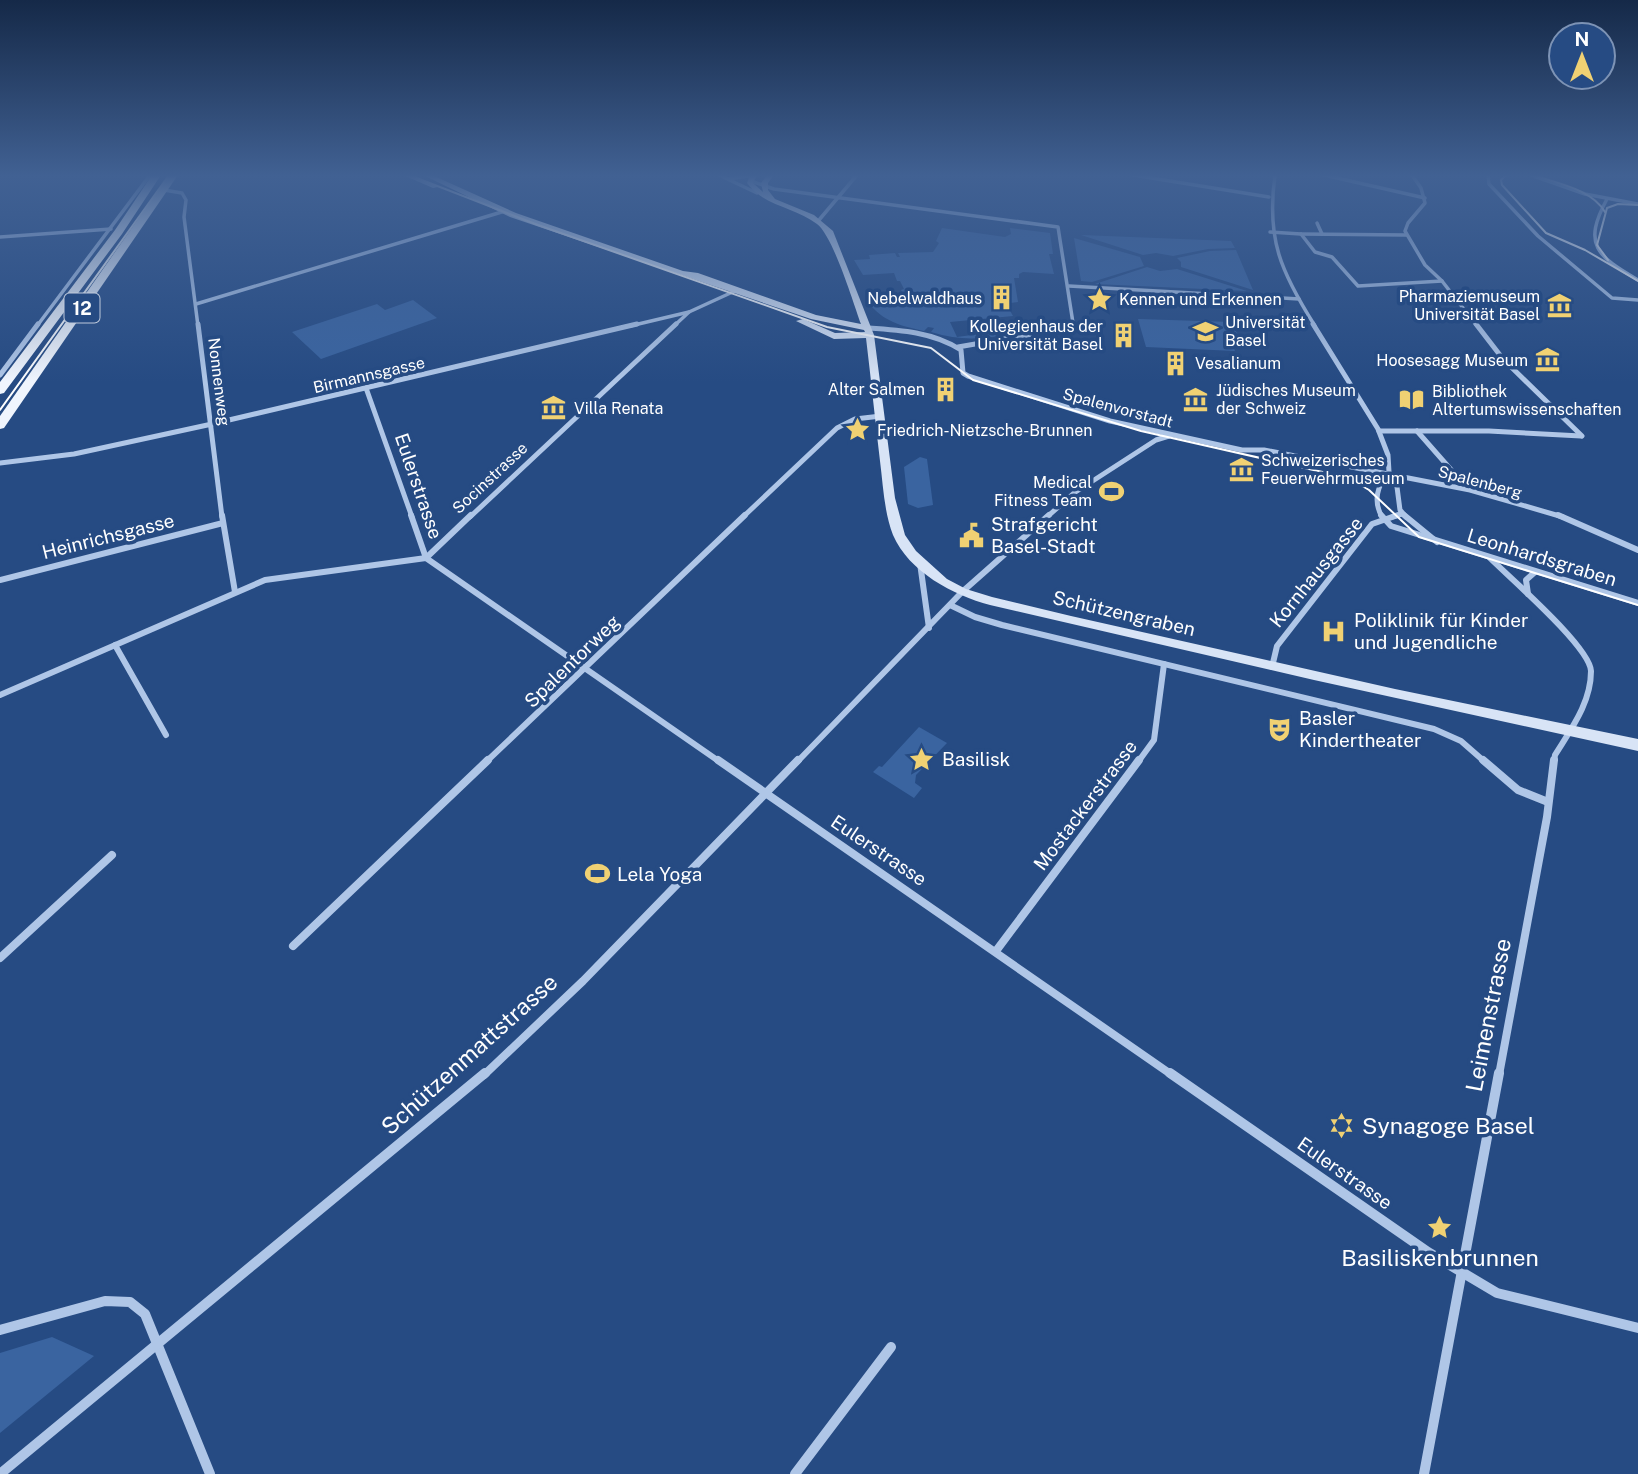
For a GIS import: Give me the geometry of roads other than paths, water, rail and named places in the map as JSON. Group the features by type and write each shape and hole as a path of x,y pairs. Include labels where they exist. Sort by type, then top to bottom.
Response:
{"main road":[{"name":"12","path":"0,390 10,381 110,244"},
{"name":"12","path":"0,425 126,244"},
{"path":"599,244 682,273 869,331"},
{"name":"Schützengraben","path":"834,244 869,331 894,523 903,541 920,563 943,582 962,592 1272,667 1636,744"},
{"path":"682,273 728,295 872,349"},
{"path":"831,321 850,317 860,307"},
{"path":"834,336 869,331"}],"street":[{"path":"0,375 100,244"},
{"name":"Nonnenweg","path":"188,244 223,523 235,592"},
{"path":"196,304 396,244"},
{"path":"869,331 923,335 958,347 1067,328 1073,323 1061,244"},
{"path":"1273,244 1299,299 1357,387 1379,430 1389,459 1389,473 1396,483 1402,514"},
{"path":"1309,244 1315,252 1332,257 1357,286 1442,281"},
{"path":"1379,430 1489,431 1582,436 1503,359 1412,244"},
{"path":"1548,244 1612,298 1638,300"},
{"path":"1594,244 1594,248 1606,260 1638,280"},
{"path":"1069,286 1299,299"},
{"name":"Birmannsgasse","path":"0,463 74,454 366,388 689,312 737,290"},
{"name":"Socinstrasse","path":"426,558 689,312"},
{"name":"Spalenvorstadt","path":"958,347 963,355 963,373 968,376 1098,418 1169,436 1242,450 1264,450 1389,473"},
{"name":"Eulerstrasse","path":"366,388 426,558 764,794 1462,1273 1497,1293 1638,1328"},
{"name":"Spalentorweg","path":"293,946 837,428 855,419 881,416"},
{"path":"1417,431 1469,490"},
{"name":"Schützenmattstrasse","path":"1,1474 478,1080 583,981 962,592 1074,493 1156,440 1169,436"},
{"path":"1384,520 1377,508 1378,489 1381,480 1389,473"},
{"name":"Spalenberg","path":"1389,473 1469,490 1563,517 1638,550"},
{"name":"Kornhausgasse","path":"1272,667 1277,646 1372,524 1402,514"},
{"name":"Leonhardsgraben","path":"1402,514 1437,542"},
{"name":"Leonhardsgraben","path":"1384,520 1403,531 1638,603"},
{"name":"Heinrichsgasse","path":"0,580 223,523"},
{"path":"0,695 265,580 426,558"},
{"path":"1490,558 1529,594"},
{"path":"920,563 929,628"},
{"path":"1529,594 1526,580 1535,572"},
{"name":"Leimenstrasse","path":"1424,1474 1555,755 1583,711 1591,669 1581,649 1529,594"},
{"name":"Schützengraben","path":"950,605 984,620 1434,729 1461,741 1518,790 1548,802"},
{"path":"115,645 166,735"},
{"name":"Mostackerstrasse","path":"996,951 1154,740 1164,664"},
{"path":"0,958 112,855"},
{"path":"0,1330 105,1301 130,1302 145,1314 210,1474"},
{"path":"795,1474 891,1347"}],"tram line":[{"path":"0,410 120,244"},
{"path":"591,244 827,327 931,348 973,380 1141,431 1349,478 1369,490 1419,537 1638,605"},
{"path":"1571,244 1638,281"},
{"path":"1597,244 1608,260"}],"place":[{"name":"Nebelwaldhaus","path":"1002,298"},
{"name":"Kennen und Erkennen","path":"1099,299"},
{"name":"Pharmaziemuseum Universität Basel","path":"1560,305"},
{"name":"Universität Basel","path":"1205,331"},
{"name":"Kollegienhaus der Universität Basel","path":"1123,335"},
{"name":"Hoosesagg Museum","path":"1548,360"},
{"name":"Vesalianum","path":"1175,363"},
{"name":"Alter Salmen","path":"945,389"},
{"name":"Jüdisches Museum der Schweiz","path":"1196,399"},
{"name":"Bibliothek Altertumswissenschaften","path":"1412,400"},
{"name":"Villa Renata","path":"554,408"},
{"name":"Friedrich-Nietzsche-Brunnen","path":"857,430"},
{"name":"Schweizerisches Feuerwehrmuseum","path":"1241,469"},
{"name":"Medical Fitness Team","path":"1112,491"},
{"name":"Strafgericht Basel-Stadt","path":"971,535"},
{"name":"Poliklinik für Kinder und Jugendliche","path":"1334,631"},
{"name":"Basler Kindertheater","path":"1279,729"},
{"name":"Basilisk","path":"922,759"},
{"name":"Lela Yoga","path":"597,874"},
{"name":"Synagoge Basel","path":"1342,1125"},
{"name":"Basiliskenbrunnen","path":"1440,1227"}]}
